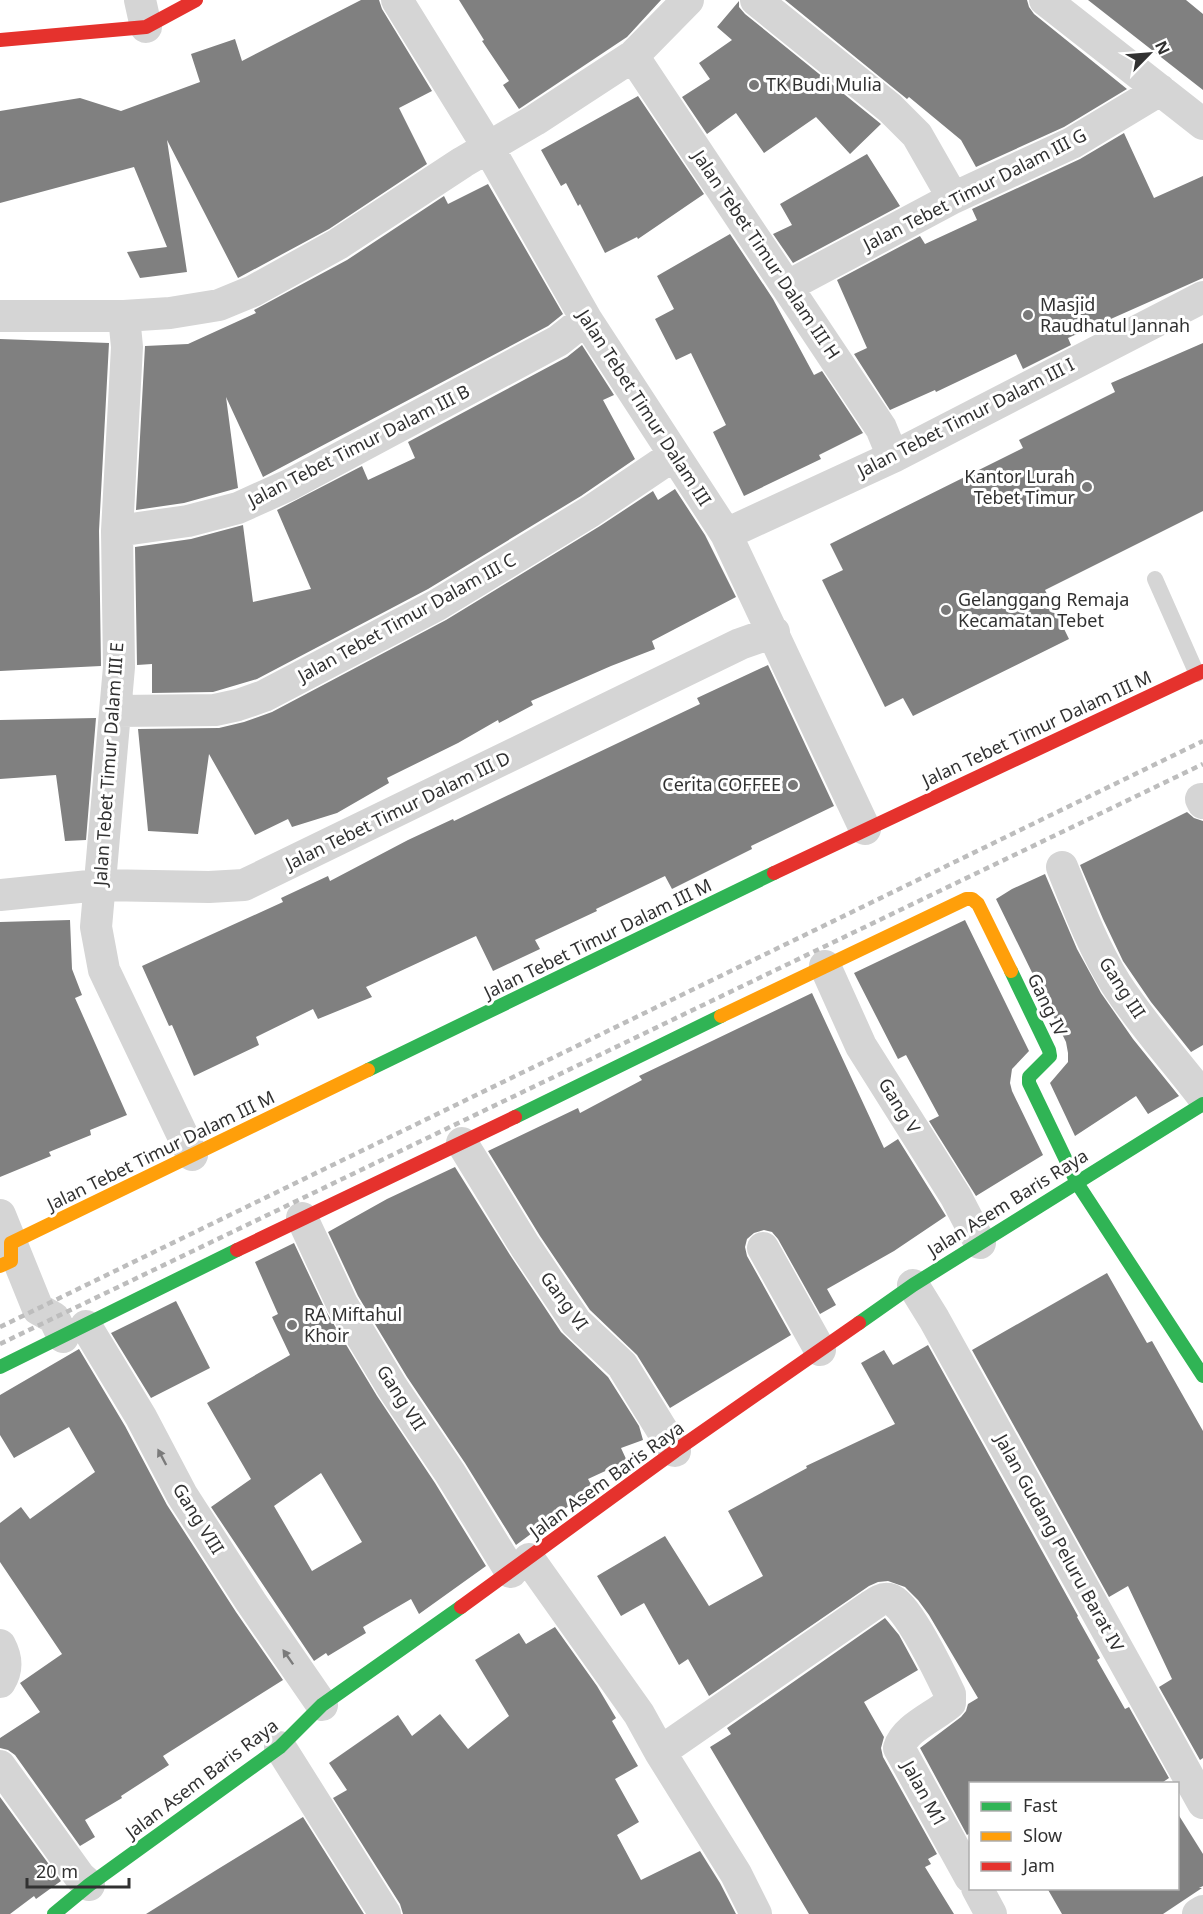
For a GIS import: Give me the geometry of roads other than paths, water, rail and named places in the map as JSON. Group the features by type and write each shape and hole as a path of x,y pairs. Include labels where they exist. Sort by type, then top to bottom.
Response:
{"street":[{"path":"0,40 143,14 196,0"},
{"name":"Jalan Tebet Timur Dalam III","path":"397,0 488,147 586,319 726,534 865,829"},
{"path":"0,316 124,316 170,313 219,304 253,291 338,244 633,56 688,0"},
{"path":"756,0 890,108 918,135 953,198"},
{"path":"1045,0 1203,124"},
{"name":"Jalan Tebet Timur Dalam III H","path":"633,56 881,428 893,457"},
{"name":"Jalan Tebet Timur Dalam III G","path":"788,286 953,198 1072,143 1160,90"},
{"name":"Jalan Tebet Timur Dalam III I","path":"726,534 893,457 1203,297"},
{"name":"Jalan Tebet Timur Dalam III E","path":"124,316 127,347 117,531 119,667 96,927 104,970 192,1155"},
{"name":"Jalan Tebet Timur Dalam III B","path":"117,531 188,521 238,508 289,485 558,341 586,319"},
{"name":"Jalan Tebet Timur Dalam III C","path":"116,711 215,710 264,696 436,605 591,511 674,455"},
{"name":"Jalan Tebet Timur Dalam III D","path":"0,895 99,885 209,887 244,885 740,644 774,632"},
{"name":"Jalan Tebet Timur Dalam III M","path":"4,1241 192,1155 865,829 1200,673"},
{"name":"Gang III","path":"1062,867 1096,948 1116,983 1151,1033 1203,1097"},
{"name":"Gang IV","path":"825,966 966,899 972,899 978,904 1049,1050 1050,1056 1029,1077 1029,1083 1077,1183"},
{"path":"0,1367 302,1218 462,1143 825,966"},
{"name":"Gang V","path":"825,966 861,1046 956,1197 980,1244"},
{"name":"Jalan Asem Baris Raya","path":"54,1914 89,1885 280,1747 322,1705 520,1565 675,1451 913,1285 1203,1104"},
{"name":"Gang VI","path":"462,1143 525,1246 576,1322 622,1365 675,1451"},
{"path":"1077,1183 1203,1376"},
{"name":"Gang VII","path":"302,1218 342,1304 392,1387 450,1473 639,1714 736,1874 756,1914"},
{"name":"Gang VIII","path":"4,1241 38,1309 74,1331 141,1417 182,1495 251,1602 322,1705"},
{"path":"763,1248 820,1350"},
{"name":"Jalan Gudang Peluru Barat IV","path":"913,1285 1203,1803"},
{"name":"Jalan M1","path":"660,1752 879,1600 890,1599 896,1602 918,1632 950,1694 950,1703 901,1740 899,1748 969,1875"},
{"path":"0,1645 5,1655 6,1669 0,1682"},
{"path":"280,1747 385,1914"},
{"path":"0,1766 80,1877 89,1885"},
{"path":"978,1890 991,1914"},
{"path":"1198,1914 1203,1911"}],"lane":[{"path":"1155,579 1200,673"}],"railway":[{"path":"0,1327 1203,741"},
{"path":"0,1344 1203,764"}],"place":[{"name":"TK Budi Mulia","path":"754,85"},
{"name":"Masjid Raudhatul Jannah","path":"1028,315"},
{"name":"Kantor Lurah Tebet Timur","path":"1087,487"},
{"name":"Gelanggang Remaja Kecamatan Tebet","path":"946,610"},
{"name":"Cerita COFFEE","path":"793,785"},
{"name":"RA Miftahul Khoir","path":"292,1325"}]}
